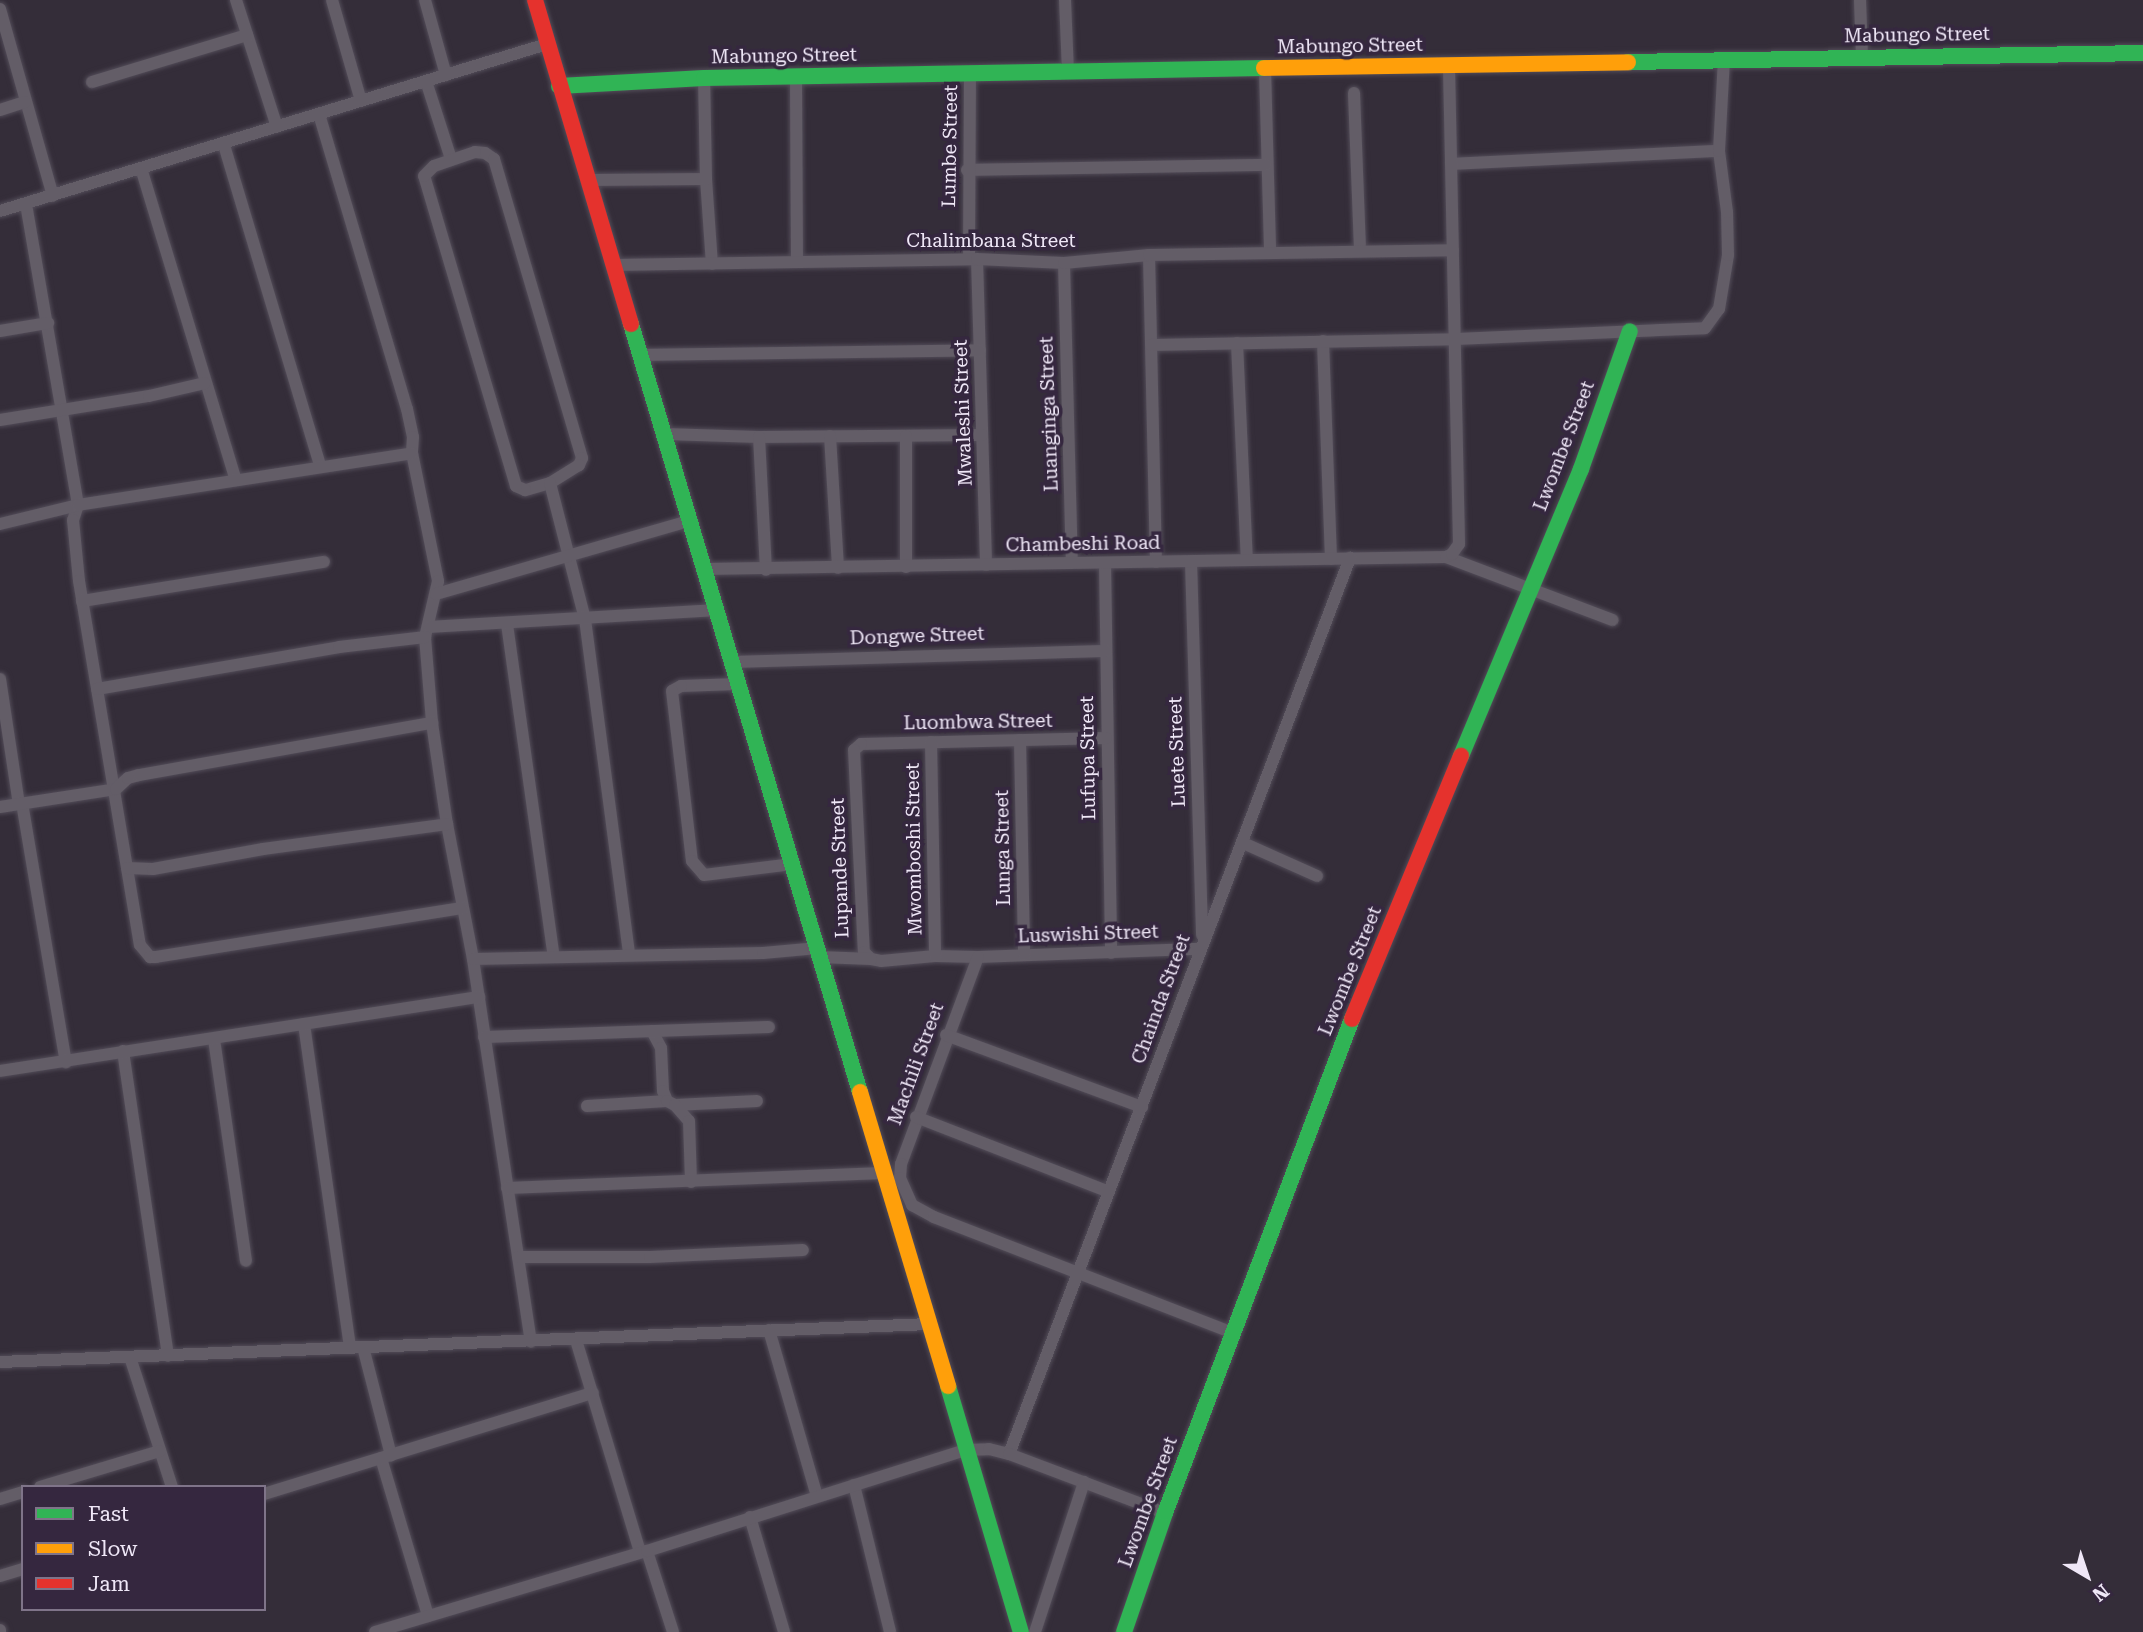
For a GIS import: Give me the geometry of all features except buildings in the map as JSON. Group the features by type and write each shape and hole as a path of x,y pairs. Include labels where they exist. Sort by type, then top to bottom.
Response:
{"street":[{"path":"236,0 277,127"},
{"path":"332,0 361,101"},
{"path":"425,0 446,75"},
{"path":"534,0 665,435 730,662 819,953 893,1180 929,1324 1021,1632"},
{"path":"1065,0 1068,73"},
{"path":"1860,0 1862,57"},
{"path":"0,9 53,195"},
{"path":"92,82 247,35"},
{"path":"0,211 224,145 547,44"},
{"name":"Mabungo Street","path":"559,86 704,78 2143,53"},
{"path":"1151,345 1456,340 1699,330 1713,321 1718,309 1728,255 1727,212 1719,151 1724,59"},
{"path":"1449,65 1459,544 1446,557 1613,620"},
{"path":"1265,69 1270,253"},
{"name":"Lumbe Street","path":"970,75 967,170 973,259"},
{"path":"796,77 797,262"},
{"path":"704,78 706,179 712,264"},
{"path":"426,81 451,159"},
{"path":"1354,93 1360,251"},
{"path":"0,110 25,102"},
{"path":"319,114 407,409 413,437 412,453 438,580 428,632 432,723 447,824 474,959 531,1342"},
{"path":"224,145 320,466"},
{"path":"1451,164 1719,151"},
{"path":"475,152 485,153 494,159 582,458 579,465 550,482 525,490 516,486 424,176 434,166 475,152"},
{"path":"967,170 1266,165"},
{"path":"141,168 236,480"},
{"path":"587,180 706,179"},
{"path":"26,204 78,505 73,520 82,601 116,789 138,939 150,957 462,908"},
{"name":"Chalimbana Street","path":"612,265 973,259 1064,263 1149,256 1453,250"},
{"path":"1149,256 1156,562"},
{"name":"Mwaleshi Street","path":"973,259 980,350 986,565"},
{"name":"Luanginga Street","path":"1064,263 1072,563"},
{"path":"0,331 48,323"},
{"name":"Lwombe Street","path":"1124,1632 1165,1513 1356,1009 1581,468 1630,331"},
{"path":"1323,341 1331,559"},
{"path":"1237,343 1247,560"},
{"path":"640,355 980,350"},
{"path":"0,420 60,408 149,396 205,383"},
{"path":"665,435 982,435"},
{"path":"830,436 838,568"},
{"path":"906,436 906,567"},
{"path":"759,437 766,570"},
{"path":"0,524 78,505 412,453"},
{"path":"550,482 585,619 629,955"},
{"path":"436,594 689,521"},
{"name":"Chambeshi Road","path":"703,569 1446,557"},
{"name":"Chainda Street","path":"1009,1454 1350,558"},
{"name":"Luete Street","path":"1191,561 1201,946"},
{"path":"82,601 324,562"},
{"name":"Lufupa Street","path":"1105,563 1111,953"},
{"path":"97,688 428,632 715,610"},
{"path":"507,624 554,957"},
{"name":"Dongwe Street","path":"730,662 1105,651"},
{"path":"0,679 66,1062"},
{"path":"737,684 681,686 672,691 692,861 704,875 792,864"},
{"path":"0,807 116,789 128,778 139,775 432,723"},
{"name":"Luombwa Street","path":"853,750 861,744 1106,738"},
{"name":"Lunga Street","path":"1020,740 1024,955"},
{"name":"Mwomboshi Street","path":"931,742 935,956"},
{"name":"Lupande Street","path":"853,750 862,943 870,959 881,961 935,956 978,957"},
{"path":"127,868 153,869 263,849 447,824"},
{"path":"1243,843 1317,876"},
{"name":"Luswishi Street","path":"978,957 1111,953 1201,946"},
{"path":"474,959 763,953 819,953 870,959"},
{"name":"Machili Street","path":"893,1180 946,1035 978,957"},
{"path":"0,1071 479,997"},
{"path":"304,1024 356,1347 428,1616"},
{"path":"484,1037 769,1027"},
{"path":"652,1031 661,1048 663,1091 689,1121 691,1182"},
{"path":"946,1035 1142,1107"},
{"path":"214,1039 246,1261"},
{"path":"123,1051 168,1356"},
{"path":"587,1106 757,1101"},
{"path":"916,1117 1109,1192"},
{"path":"893,1180 912,1205 934,1217 1233,1333"},
{"path":"507,1188 691,1182 893,1180"},
{"path":"518,1256 650,1258 803,1250"},
{"path":"0,1362 929,1324"},
{"path":"769,1330 817,1496"},
{"path":"576,1340 643,1551 673,1632"},
{"path":"130,1357 171,1485"},
{"path":"266,1493 593,1393"},
{"path":"375,1632 965,1450 989,1449 1009,1454 1165,1513"},
{"path":"47,1485 160,1451"},
{"path":"1035,1632 1084,1482"},
{"path":"854,1485 890,1632"},
{"path":"0,1499 21,1493"},
{"path":"750,1517 783,1632"},
{"path":"0,1576 21,1570"}],"traffic: fast":[{"path":"1628,62 2143,53"},
{"path":"559,86 704,78 1264,68"},
{"path":"631,324 860,1092"},
{"path":"1461,756 1581,469 1630,331"},
{"path":"1124,1632 1165,1513 1352,1019"},
{"path":"948,1386 1021,1632"}],"traffic: slow":[{"path":"1264,68 1628,62"},
{"path":"860,1092 948,1386"}],"traffic: jam":[{"path":"535,0 631,324"},
{"path":"1352,1019 1461,756"}]}
